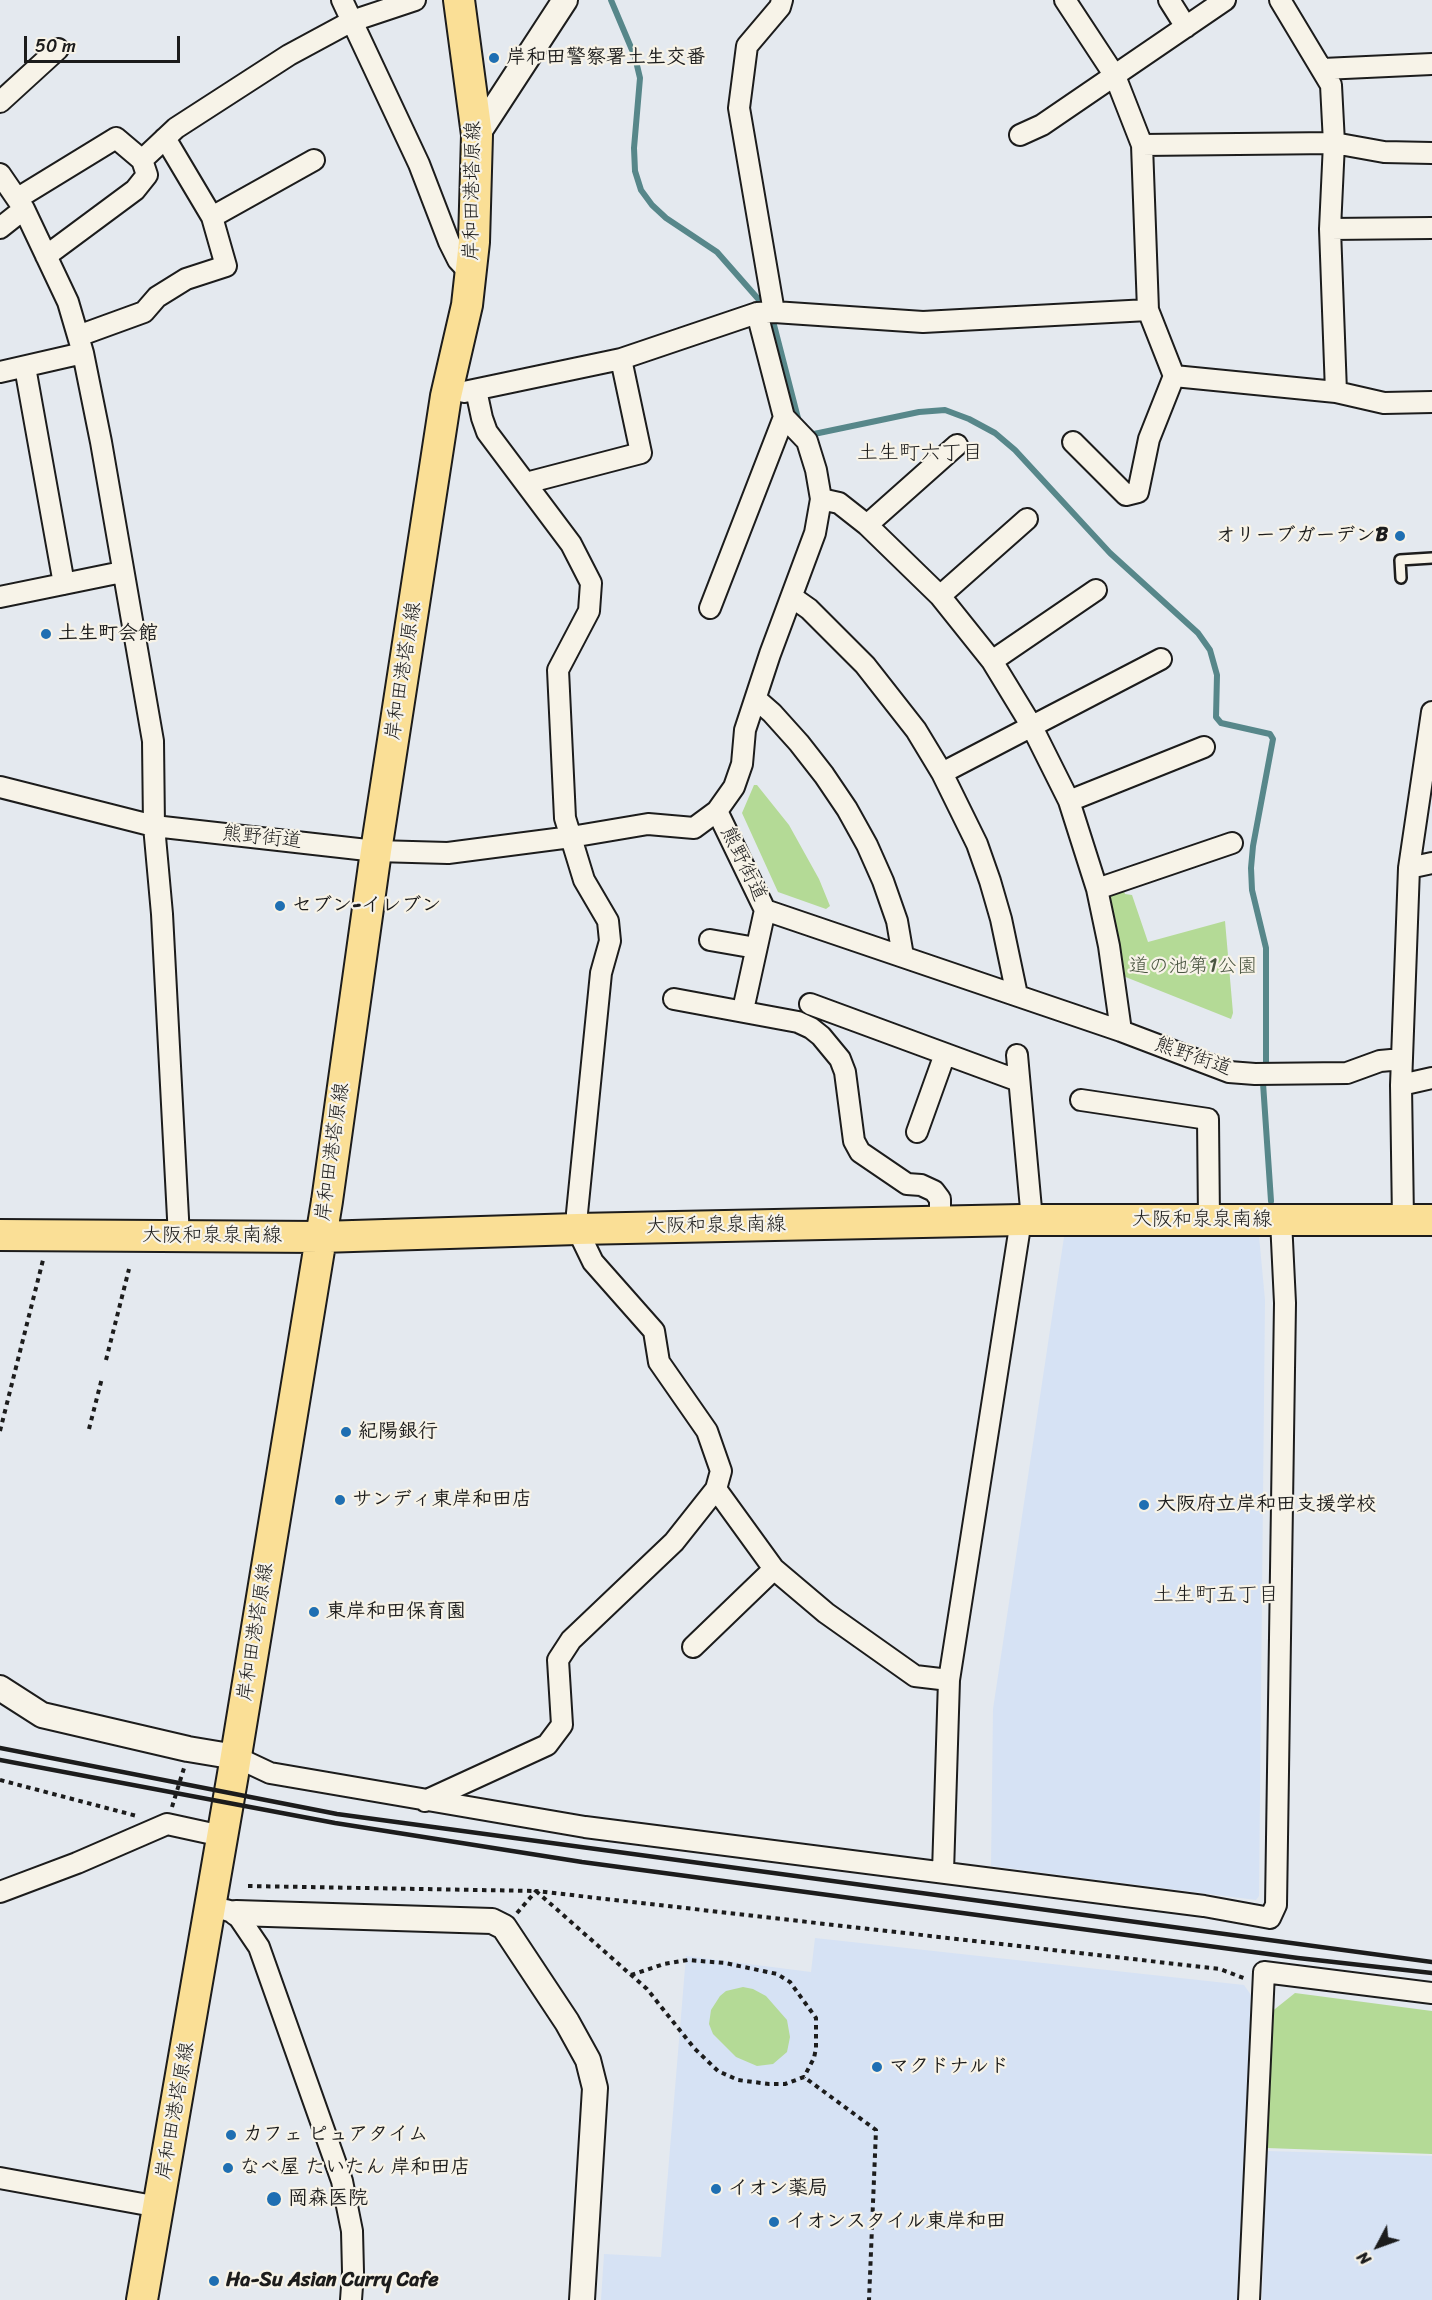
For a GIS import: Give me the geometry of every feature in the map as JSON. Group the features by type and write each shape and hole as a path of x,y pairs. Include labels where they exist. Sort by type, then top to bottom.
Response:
{"main road":[{"name":"岸和田港塔原線","path":"142,2300 159,2206 223,1910 222,1836 321,1237 376,851 446,396 467,305 474,242 477,135 459,0"},
{"name":"大阪和泉泉南線","path":"0,1235 321,1237 577,1229 1026,1220 1418,1220"}],"street":[{"path":"342,0 419,164 449,242 458,260 471,274"},
{"path":"142,160 176,128 289,55 352,21 415,0"},
{"path":"477,135 564,0"},
{"path":"710,608 784,417 766,313 739,108 747,46 780,7 782,0"},
{"path":"1065,0 1115,76 1142,145 1148,310 1174,376 1149,439 1138,492 1126,495 1073,442"},
{"path":"1169,0 1186,27"},
{"path":"1020,135 1042,125 1225,0"},
{"path":"1280,0 1331,85 1334,143 1330,229 1336,392"},
{"path":"0,102 58,49"},
{"path":"1323,69 1432,64"},
{"path":"0,228 21,203 116,138 142,160 147,175 135,190 46,256"},
{"path":"0,372 25,367 80,345 144,312 157,297 186,279 226,266 212,217 165,138"},
{"path":"1142,145 1334,143 1384,152 1432,153"},
{"path":"212,217 314,160"},
{"path":"0,174 21,203 68,302 80,345 101,442 153,741 154,826 162,914 179,1237"},
{"path":"1330,229 1432,228"},
{"path":"446,396 621,358 766,313 922,322 1148,310"},
{"path":"526,483 641,453 621,358"},
{"path":"25,367 64,584"},
{"path":"1174,376 1336,392 1384,403 1432,402"},
{"path":"425,1801 547,1745 562,1725 558,1660 571,1640 674,1542 716,1489 721,1471 707,1431 659,1362 654,1331 593,1262 577,1229 602,973 610,941 608,921 584,880 565,818 558,670 589,611 591,583 571,544 487,432 476,390"},
{"path":"717,811 734,787 742,764 745,730 770,654 815,533 820,500 816,470 807,441 784,417"},
{"path":"867,525 957,445"},
{"path":"820,500 839,503 867,525 940,596 992,661 1031,725 1069,801 1098,889 1121,1031"},
{"path":"940,596 1027,519"},
{"path":"0,597 122,572"},
{"path":"992,661 1096,590"},
{"path":"792,597 809,609 865,664 916,730 942,772 977,844 990,881 1001,919 1017,995"},
{"path":"942,772 1161,659"},
{"path":"756,699 799,742 847,809 883,881 897,921 903,956"},
{"path":"1418,1220 1401,1085 1409,868 1432,712"},
{"path":"1069,801 1204,747"},
{"name":"熊野街道","path":"0,787 154,826 376,851 448,853 571,837 648,824 694,828 717,811 765,910 1121,1031 1229,1071 1255,1074 1347,1073 1380,1061 1402,1059"},
{"path":"1098,889 1232,843"},
{"path":"1409,868 1432,863"},
{"path":"743,1010 765,910"},
{"path":"710,940 756,948"},
{"path":"674,999 798,1022 821,1036 840,1059 845,1072 854,1141 860,1152 907,1184 921,1185 934,1191 940,1199 940,1222"},
{"path":"810,1004 1020,1081"},
{"path":"917,1132 945,1054"},
{"path":"943,1872 949,1680 1026,1220 1017,1055"},
{"path":"1401,1085 1432,1078"},
{"path":"1081,1100 1208,1119 1209,1220"},
{"path":"0,1688 42,1715 188,1749 236,1757 270,1773 585,1827 1204,1906 1270,1918 1276,1905 1285,1303 1281,1220"},
{"path":"716,1489 774,1569 826,1613 915,1676 949,1680"},
{"path":"693,1647 774,1569"},
{"path":"0,1892 77,1863 167,1824 222,1836"},
{"path":"223,1910 492,1921 504,1927 567,2022 588,2060 595,2088 582,2300"},
{"path":"223,1910 259,1947 342,2181 352,2231 351,2300"},
{"path":"1249,2300 1264,1972 1432,1993"},
{"path":"0,2178 159,2206"}],"lane":[{"path":"1401,578 1400,560 1432,558"}],"path":[{"path":"0,1431 49,1234"},
{"path":"106,1360 129,1269"},
{"path":"89,1429 102,1378"},
{"path":"0,1780 167,1824 186,1764"},
{"path":"248,1886 536,1891 1220,1969 1262,1984"},
{"path":"504,1927 536,1891"},
{"path":"536,1891 631,1975 647,1989 694,2048 718,2071 738,2080 785,2084 804,2077 814,2058 818,2030 816,2018 790,1982 777,1974 725,1963 688,1960 664,1964 631,1975"},
{"path":"804,2077 876,2130 868,2300"}],"shaded area":[{"name":"大阪府立岸和田支援学校","path":"1259,1236 1265,1300 1259,1896 1256,1900 991,1866 993,1709 1064,1237"},
{"path":"815,1938 1244,1985 1251,1995 1241,2300 601,2300 604,2254 661,2257 686,1956 811,1972"},
{"path":"1267,2151 1432,2156 1432,2300 1262,2300"}],"green space":[{"path":"754,785 757,785 789,825 819,879 830,906 826,909 778,892 742,813"},
{"name":"道の池第1公園","path":"1122,886 1125,894 1132,895 1148,942 1225,921 1233,1013 1231,1019 1123,976 1108,899 1113,890"},
{"path":"743,1987 766,1996 787,2020 790,2037 787,2052 773,2064 757,2066 736,2057 713,2034 709,2024 711,2010 720,1996 726,1991"},
{"path":"1295,1993 1432,2011 1432,2154 1267,2148 1270,2013"}],"waterway":[{"path":"611,0 635,57 640,78 634,148 635,171 641,190 666,218 717,252 760,301"},
{"path":"773,321 799,422"},
{"path":"808,432 814,434 919,412 945,410 969,419 995,433 1015,450 1110,553 1198,633 1210,650 1217,675 1216,717 1221,723 1270,734 1273,739 1251,868 1252,890 1266,948 1266,1063"},
{"path":"1263,1083 1271,1201"}],"railway":[{"path":"0,1748 337,1814 1432,1962"},
{"path":"0,1760 335,1823 582,1862 1298,1958 1432,1973"}],"place":[{"name":"岸和田警察署土生交番","path":"494,58"},
{"name":"オリーブガーデンB","path":"1400,536"},
{"name":"土生町会館","path":"46,634"},
{"name":"セブン-イレブン","path":"280,906"},
{"name":"紀陽銀行","path":"346,1432"},
{"name":"サンディ東岸和田店","path":"340,1500"},
{"name":"大阪府立岸和田支援学校","path":"1144,1505"},
{"name":"東岸和田保育園","path":"314,1612"},
{"name":"マクドナルド","path":"877,2067"},
{"name":"カフェ ピュアタイム","path":"231,2135"},
{"name":"なべ屋 たいたん 岸和田店","path":"228,2168"},
{"name":"イオン薬局","path":"716,2189"},
{"name":"岡森医院","path":"274,2199"},
{"name":"イオンスタイル東岸和田","path":"774,2222"},
{"name":"Ha-Su Asian Curry Cafe","path":"214,2281"}],"district":[{"name":"土生町六丁目","path":"920,454"},
{"name":"土生町五丁目","path":"1216,1596"}]}
